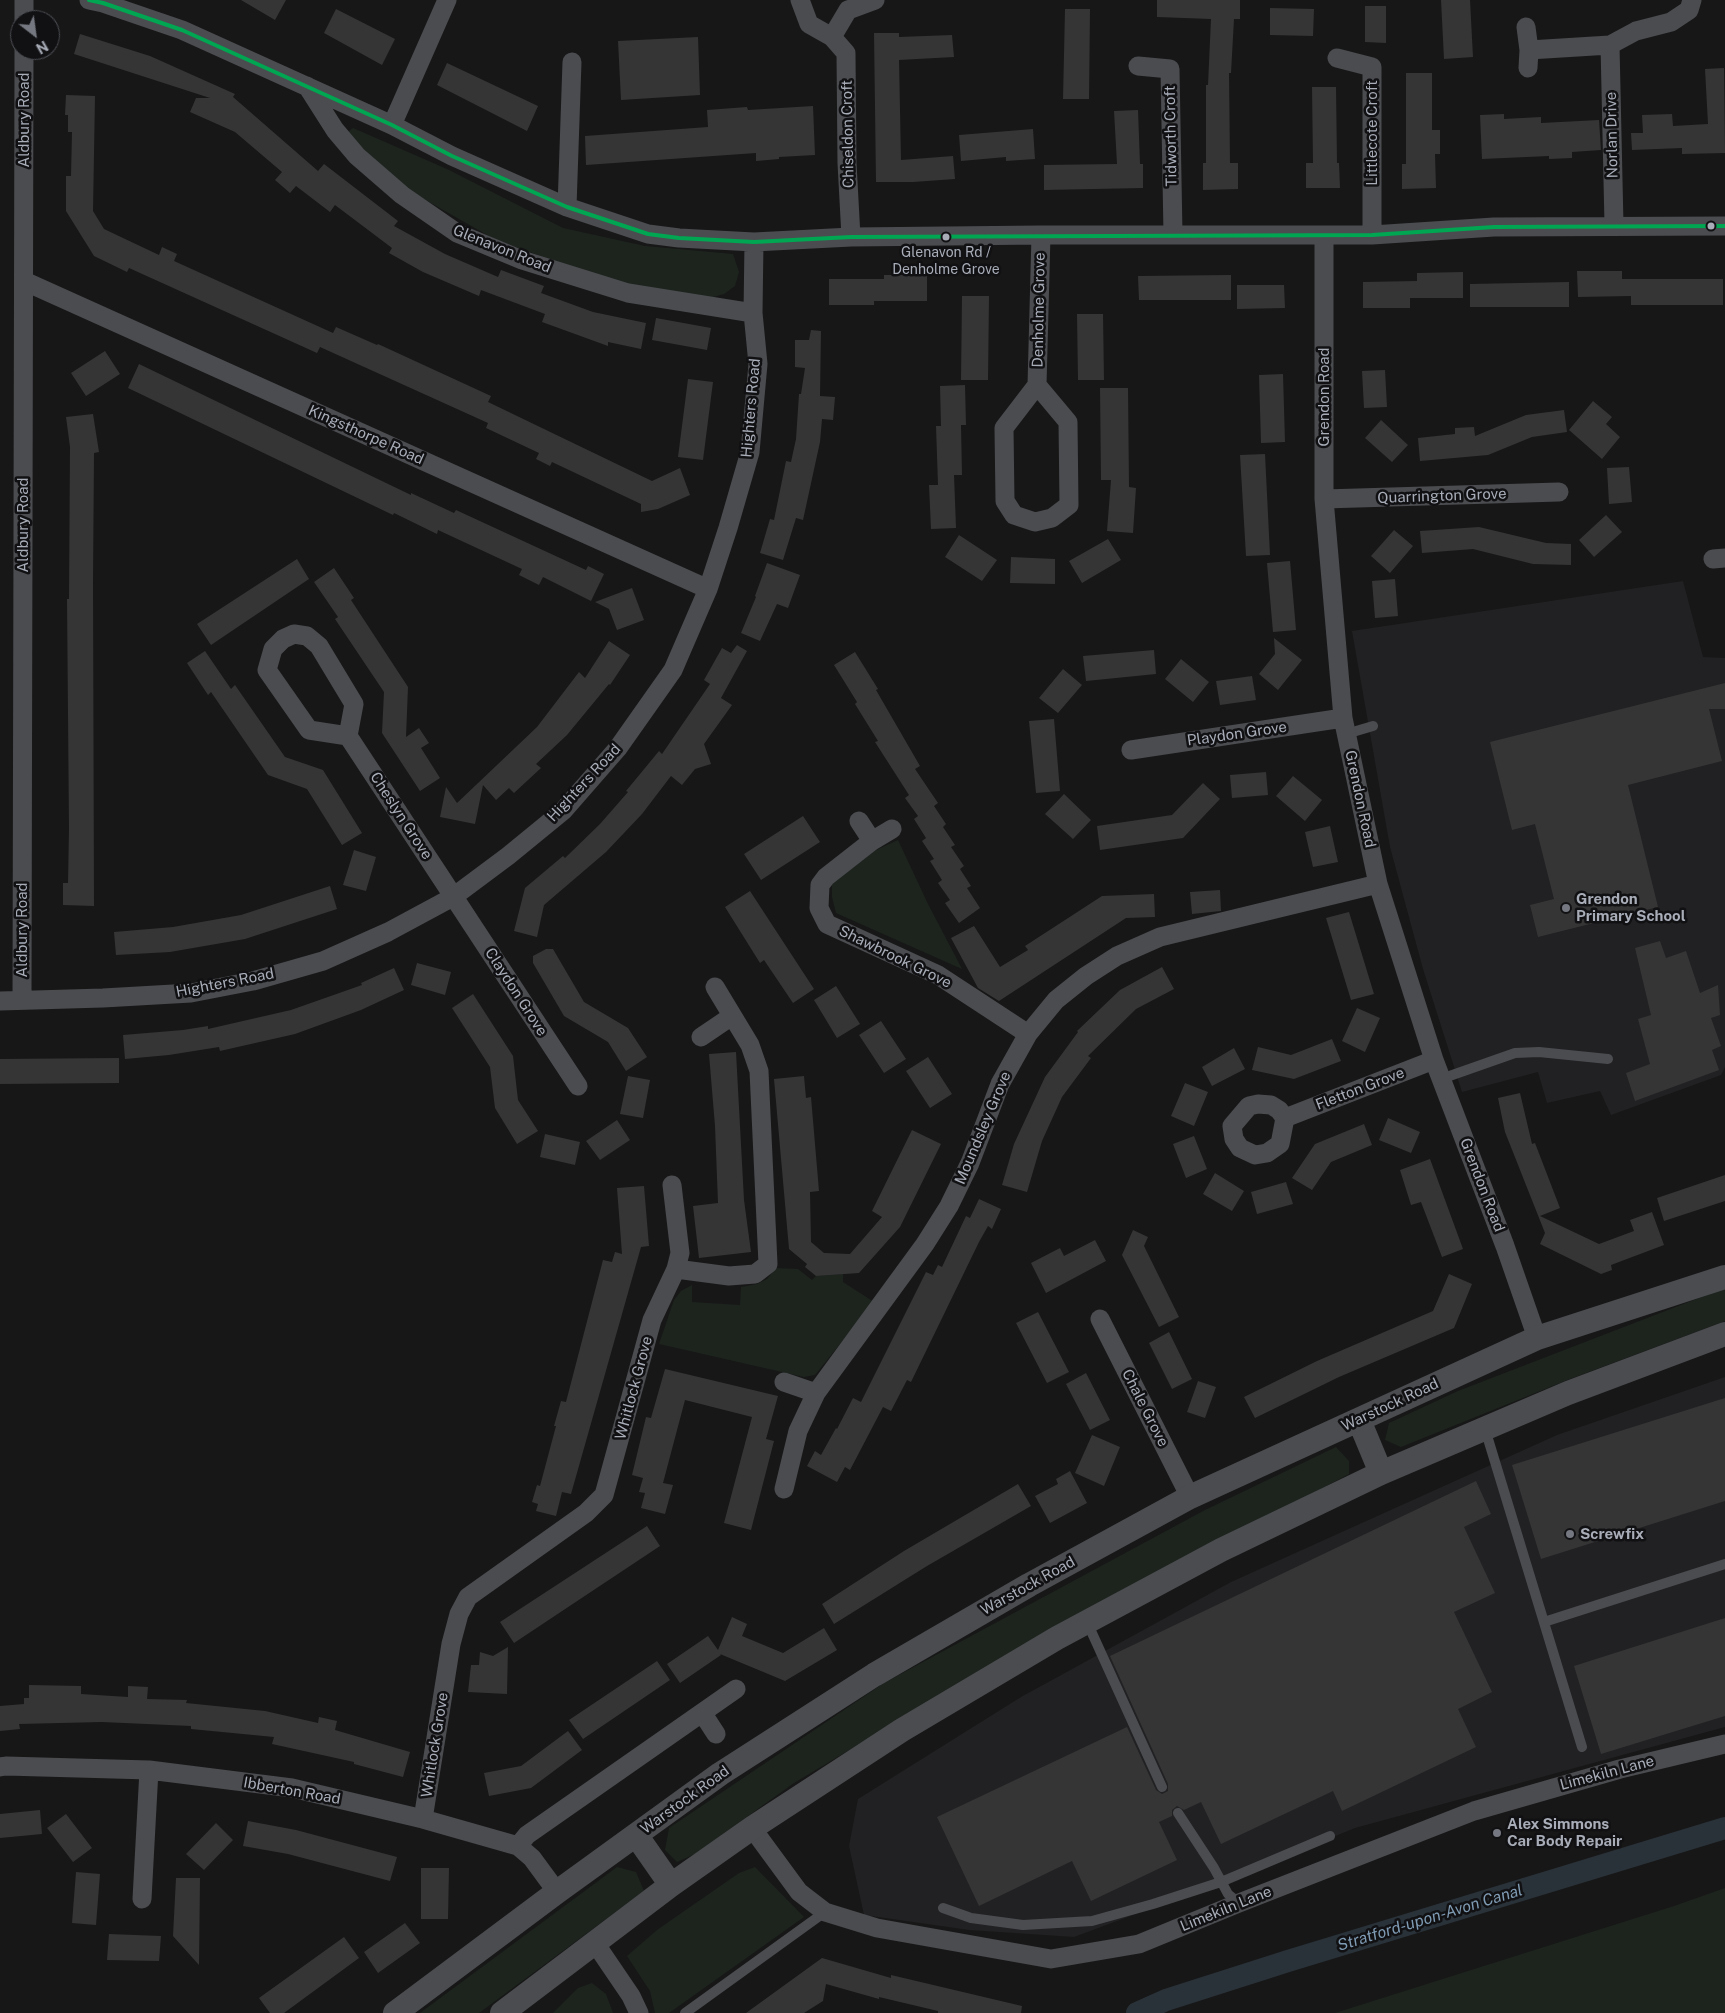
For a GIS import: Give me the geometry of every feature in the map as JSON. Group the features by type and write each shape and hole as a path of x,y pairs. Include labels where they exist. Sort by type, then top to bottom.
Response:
{"street":[{"path":"89,0 182,30 392,125 452,156 566,207 648,234 679,238 754,242 851,237 1041,234 1372,235 1494,226 1725,226"},
{"path":"392,125 446,0"},
{"name":"Chiseldon Croft","path":"800,0 809,24 832,37 846,53 851,237"},
{"path":"832,37 848,10 875,0"},
{"path":"1529,50 1610,45 1636,32 1671,22 1689,10 1692,0"},
{"path":"1526,27 1529,50 1528,68"},
{"name":"Norlan Drive","path":"1610,45 1614,225"},
{"name":"Littlecote Croft","path":"1337,58 1372,67 1372,235"},
{"name":"Aldbury Road","path":"22,1000 24,60"},
{"path":"566,207 572,62"},
{"name":"Tidworth Croft","path":"1138,66 1170,70 1173,234"},
{"name":"Glenavon Road","path":"307,86 335,130 357,156 402,195 457,233 522,260 628,293 753,313"},
{"name":"Denholme Grove","path":"1037,385 1068,422 1069,505 1052,518 1035,522 1014,514 1005,501 1004,428 1037,385 1041,234"},
{"name":"Grendon Road","path":"1324,235 1324,499 1345,726 1378,884 1434,1060 1505,1246 1536,1338"},
{"name":"Highters Road","path":"0,1001 103,998 191,992 253,981 323,961 388,932 453,897 508,856 563,810 618,748 673,670 708,589 750,452 758,364 753,313 754,242"},
{"name":"Kingsthorpe Road","path":"24,281 708,589"},
{"name":"Quarrington Grove","path":"1324,499 1559,492"},
{"path":"294,634 307,636 319,646 354,704 348,736 309,730 267,670 273,649 282,639 294,634"},
{"name":"Playdon Grove","path":"1131,750 1345,726"},
{"name":"Cheslyn Grove","path":"348,736 453,897"},
{"path":"858,821 872,841"},
{"name":"Shawbrook Grove","path":"892,828 826,877 820,885 819,908 827,924 938,975 1028,1034"},
{"name":"Moundsley Grove","path":"784,1489 798,1431 816,1393 925,1244 949,1206 970,1163 1000,1084 1028,1034 1056,1000 1086,976 1117,956 1160,937 1378,884"},
{"name":"Claydon Grove","path":"453,897 578,1086"},
{"path":"676,1269 728,1276 755,1274 768,1264 759,1071 750,1045 715,987"},
{"path":"701,1036 732,1016"},
{"name":"Fletton Grove","path":"1285,1118 1434,1060"},
{"name":"Whitlock Grove","path":"423,1819 451,1644 459,1614 468,1597 586,1513 604,1495 652,1320 676,1269 680,1253 672,1185"},
{"name":"Warstock Road","path":"395,2013 557,1892 720,1774 874,1675 1029,1585 1190,1498 1536,1338 1725,1277"},
{"name":"Chale Grove","path":"1100,1319 1190,1498"},
{"path":"502,2013 671,1885 752,1828 902,1730 1087,1622 1221,1550 1381,1473 1568,1393 1725,1334"},
{"path":"784,1382 816,1393"},
{"path":"1359,1420 1381,1473"},
{"path":"518,1846 527,1835 703,1714 736,1689"},
{"path":"703,1714 716,1734"},
{"name":"Limekiln Lane","path":"752,1828 799,1892 825,1912 877,1928 1050,1959 1139,1944 1474,1812 1620,1768 1725,1744"},
{"name":"Ibberton Road","path":"0,1767 149,1770 292,1788 423,1819 518,1846 532,1858 557,1892"},
{"path":"142,1899 149,1770"},
{"path":"636,1835 671,1885"},
{"path":"595,1943 631,1996 639,2013"}],"lane":[{"path":"1345,726 1372,726"},
{"path":"1441,1079 1515,1052 1539,1052 1608,1059"},
{"path":"1486,1429 1582,1747"},
{"path":"1544,1622 1725,1564"},
{"path":"1087,1622 1162,1787"},
{"path":"1178,1813 1228,1894 1239,1903"},
{"path":"943,1908 971,1918 1023,1925 1092,1921 1221,1882 1330,1836"},
{"path":"686,2013 825,1912"}],"shaded area":[{"path":"353,128 447,169 563,228 645,246 733,254 739,272 735,286 724,294 710,298 623,285 496,240 401,186 350,136 349,131"},
{"name":"Grendon Primary School","path":"1683,581 1703,657 1725,658 1725,1067 1721,1075 1611,1115 1600,1091 1547,1103 1538,1072 1462,1092 1423,969 1390,847 1352,631"},
{"path":"898,840 928,904 962,969 836,913 832,897 832,884 876,850"},
{"path":"776,1268 798,1269 812,1280 816,1276 843,1274 843,1282 874,1302 815,1375 804,1377 659,1344 674,1300 681,1291 692,1285 692,1302 740,1305 741,1287 757,1284 767,1279"},
{"path":"1725,1288 1725,1321 1570,1379 1401,1447 1385,1440 1389,1423 1458,1391"},
{"path":"1725,1377 1725,1727 1355,1828 1230,1879 1074,1937 969,1930 864,1915 849,1846 858,1799 1021,1697 1231,1582 1557,1435"},
{"path":"1336,1447 1349,1461 1349,1474 977,1674 794,1783 695,1854 677,1862 665,1850 669,1828 884,1683 1205,1510"},
{"path":"617,1867 636,1872 644,1891 479,2013 420,2013"},
{"path":"755,1867 804,1917 669,2013 655,2013 650,1991 627,1956 657,1930 739,1873"},
{"path":"1725,1888 1725,2013 1335,2013 1674,1906"},
{"path":"592,1983 606,1994 613,2013 553,2013 578,1988"}],"building":[{"path":"241,0 286,0 275,20"},
{"path":"1157,0 1240,0 1240,19 1234,19 1231,73 1229,73 1230,163 1238,163 1238,189 1203,190 1203,163 1206,163 1206,85 1208,85 1211,19 1157,17"},
{"path":"1441,0 1470,0 1473,57 1444,59"},
{"path":"1365,6 1386,6 1386,43 1365,42"},
{"path":"1270,8 1314,9 1313,36 1270,35"},
{"path":"336,9 395,39 382,65 324,33"},
{"path":"1065,9 1090,9 1089,99 1063,99"},
{"path":"874,33 899,33 899,37 952,35 954,57 899,60 901,160 953,156 955,179 876,182"},
{"path":"80,34 150,56 235,94 233,97 318,171 324,164 398,221 394,226 445,254 498,277 501,270 544,286 541,293 593,312 646,323 641,349 608,342 608,346 542,322 545,314 481,290 479,296 423,272 389,253 392,248 335,205 330,212 296,186 290,193 275,180 282,172 235,132 190,112 196,98 210,98 74,54"},
{"path":"698,37 700,95 621,100 618,41"},
{"path":"447,63 538,106 527,131 437,85"},
{"path":"1724,68 1725,153 1682,154 1682,148 1632,150 1631,133 1643,133 1642,115 1672,114 1673,126 1708,124 1705,69"},
{"path":"1406,73 1432,73 1432,130 1440,130 1440,154 1435,154 1436,188 1402,189 1402,164 1406,164"},
{"path":"1312,87 1336,87 1337,163 1339,163 1340,188 1306,188 1306,163 1313,163"},
{"path":"66,95 95,96 93,211 104,229 159,255 162,247 177,254 174,261 333,333 336,327 378,344 491,396 488,402 652,481 680,468 690,495 658,509 641,512 641,504 552,462 550,466 536,459 539,453 486,428 488,423 320,347 317,353 129,268 127,272 94,256 66,211 66,176 71,176 72,132 68,132 68,115 65,115"},
{"path":"813,106 815,155 779,157 779,159 756,161 756,153 586,165 585,136 708,127 707,110 747,107 748,110"},
{"path":"1138,110 1140,164 1143,164 1143,188 1044,190 1044,165 1117,164 1114,111"},
{"path":"1504,114 1504,119 1541,117 1541,123 1599,120 1601,150 1572,152 1572,158 1549,159 1549,156 1482,159 1480,115"},
{"path":"1033,129 1035,159 1006,161 1006,157 961,161 959,135"},
{"path":"1577,271 1622,271 1622,279 1723,279 1723,305 1631,305 1631,296 1578,297"},
{"path":"1463,272 1463,298 1410,298 1410,308 1363,308 1363,282 1417,281 1417,273"},
{"path":"884,275 927,275 927,301 874,301 874,305 829,305 829,279 884,279"},
{"path":"1231,275 1231,300 1139,300 1138,276"},
{"path":"1569,282 1569,307 1470,307 1470,284"},
{"path":"1237,285 1284,285 1285,308 1237,309"},
{"path":"962,296 989,296 988,380 961,380"},
{"path":"1077,314 1103,314 1104,380 1078,380"},
{"path":"656,318 711,328 707,350 652,340"},
{"path":"811,330 821,331 820,396 835,397 833,420 822,419 820,442 803,520 796,518 783,560 760,553 770,519 774,520 786,461 791,462 796,439 799,394 801,394 805,368 795,367 795,340 809,340"},
{"path":"105,351 120,374 86,396 71,373"},
{"path":"139,364 411,495 411,493 454,513 456,510 586,570 588,566 604,574 591,601 543,577 539,585 519,575 522,569 438,530 437,534 394,513 393,515 128,388"},
{"path":"1385,370 1387,407 1364,408 1362,371"},
{"path":"1283,374 1285,442 1261,443 1259,375"},
{"path":"688,379 713,382 703,460 678,457"},
{"path":"965,385 966,425 961,425 962,475 954,475 956,528 931,529 929,485 938,485 936,426 941,426 940,386"},
{"path":"1100,388 1128,388 1129,487 1136,488 1133,533 1107,531 1111,480 1101,480"},
{"path":"1593,401 1612,417 1606,424 1620,437 1602,459 1569,430"},
{"path":"1564,410 1567,432 1532,437 1488,455 1420,461 1418,438 1455,434 1455,428 1474,427 1475,436 1526,415"},
{"path":"93,414 99,452 94,453 94,906 63,905 63,883 68,883 69,829 67,599 69,599 70,447 66,417"},
{"path":"1381,420 1408,445 1392,462 1365,438"},
{"path":"1265,454 1270,555 1246,556 1240,455"},
{"path":"1629,467 1632,502 1609,504 1607,468"},
{"path":"1606,515 1622,532 1594,557 1579,540"},
{"path":"1479,527 1546,543 1571,544 1571,565 1533,564 1473,549 1422,553 1420,531"},
{"path":"1394,530 1413,546 1390,573 1371,556"},
{"path":"959,535 997,560 982,581 945,557"},
{"path":"1108,539 1121,560 1082,583 1069,561"},
{"path":"1011,557 1055,559 1055,584 1010,583"},
{"path":"297,559 309,579 211,645 197,624"},
{"path":"1290,561 1296,630 1273,632 1267,563"},
{"path":"767,563 800,575 788,608 777,604 760,641 741,633 756,597"},
{"path":"334,568 354,598 351,600 408,687 406,737 419,728 429,743 421,748 440,778 420,791 382,733 384,692 335,619 338,617 314,582"},
{"path":"1395,579 1398,616 1375,618 1372,581"},
{"path":"632,588 644,620 617,630 609,609 595,602"},
{"path":"1274,638 1302,660 1278,690 1259,674 1275,654"},
{"path":"609,641 630,655 610,685 567,735 536,764 541,768 514,793 509,788 496,800 483,785 475,824 440,817 446,787 457,803 537,727 579,672 585,678"},
{"path":"737,645 747,651 721,698 732,705 704,744 711,764 695,769 682,785 671,776 642,814 606,852 544,905 537,937 514,931 525,888 563,856 565,858 600,824 628,792 626,791 659,751 662,754 710,684 704,680 722,648 731,653"},
{"path":"1154,650 1156,674 1086,681 1083,656"},
{"path":"205,651 231,689 235,685 285,757 323,770 362,833 342,845 307,789 268,775 211,692 208,695 187,663"},
{"path":"855,652 878,689 876,690 920,766 915,769 938,803 934,806 946,824 943,827 955,845 951,847 964,866 960,869 971,886 967,888 980,908 959,923 945,903 950,900 938,883 942,880 930,861 934,859 922,841 926,838 914,819 918,816 905,798 909,795 875,742 878,741 834,665"},
{"path":"1181,659 1209,682 1193,702 1165,679"},
{"path":"1063,669 1082,685 1058,713 1039,698"},
{"path":"1252,676 1256,700 1220,705 1216,681"},
{"path":"1725,683 1725,709 1709,709 1722,761 1628,785 1658,907 1538,937 1530,905 1554,899 1535,824 1512,830 1490,742"},
{"path":"1054,719 1060,791 1036,793 1029,721"},
{"path":"1266,772 1268,795 1232,798 1230,775"},
{"path":"1293,776 1322,800 1305,821 1276,796"},
{"path":"1203,783 1220,799 1183,838 1100,850 1097,826 1172,815"},
{"path":"1064,794 1091,820 1073,839 1045,814"},
{"path":"803,816 820,842 761,880 744,854"},
{"path":"1330,826 1338,862 1313,867 1305,832"},
{"path":"354,850 376,857 366,891 343,885"},
{"path":"330,886 337,909 245,939 170,952 116,955 114,932 173,927 241,915"},
{"path":"1220,890 1221,911 1192,914 1190,892"},
{"path":"750,891 814,989 793,1003 764,960 760,963 725,907"},
{"path":"1154,894 1155,917 1126,918 999,1001 978,988 951,938 974,926 1000,967 1028,950 1025,946 1102,896"},
{"path":"1349,912 1374,994 1351,1000 1326,918"},
{"path":"1660,941 1666,958 1686,951 1700,993 1718,985 1720,1015 1711,1018 1721,1046 1712,1050 1719,1070 1635,1101 1626,1073 1650,1064 1638,1019 1651,1015 1635,948"},
{"path":"546,949 553,949 584,1002 628,1028 647,1057 626,1071 608,1042 564,1016 533,963 533,956"},
{"path":"417,963 451,972 445,995 411,985"},
{"path":"1162,967 1174,989 1136,1009 1088,1056 1091,1058 1062,1097 1042,1141 1027,1192 1002,1185 1014,1144 1045,1077 1077,1031 1120,990"},
{"path":"394,968 404,990 361,1010 295,1034 220,1051 219,1047 169,1055 125,1059 123,1035 208,1026 208,1029 291,1010 362,985 361,983"},
{"path":"836,986 860,1024 837,1038 814,1000"},
{"path":"473,994 513,1056 518,1100 538,1131 517,1144 495,1108 490,1067 452,1008"},
{"path":"1357,1008 1380,1018 1365,1052 1342,1041"},
{"path":"881,1021 906,1059 884,1073 859,1035"},
{"path":"1332,1039 1341,1061 1294,1079 1252,1070 1258,1047 1291,1055"},
{"path":"1234,1048 1245,1069 1212,1086 1202,1067"},
{"path":"736,1052 744,1200 751,1252 699,1258 693,1206 718,1203 715,1126 709,1054"},
{"path":"928,1057 952,1094 930,1108 906,1071"},
{"path":"119,1058 119,1083 0,1084 0,1059"},
{"path":"628,1076 650,1080 643,1118 620,1114"},
{"path":"804,1076 806,1098 811,1097 819,1191 810,1192 811,1242 824,1253 850,1254 882,1217 872,1211 912,1130 941,1144 900,1227 859,1273 816,1276 805,1267 807,1264 789,1249 774,1079"},
{"path":"1185,1083 1208,1092 1194,1126 1171,1116"},
{"path":"1520,1093 1532,1144 1535,1143 1560,1208 1540,1216 1599,1244 1634,1231 1630,1220 1652,1212 1664,1245 1611,1265 1612,1270 1601,1274 1540,1244 1545,1233 1505,1132 1498,1098"},
{"path":"1388,1118 1420,1132 1411,1153 1379,1140"},
{"path":"617,1120 630,1140 600,1160 586,1141"},
{"path":"1364,1124 1372,1145 1331,1162 1312,1190 1292,1178 1315,1144"},
{"path":"545,1134 580,1142 575,1165 540,1157"},
{"path":"1194,1136 1207,1169 1186,1178 1173,1144"},
{"path":"1430,1159 1463,1249 1442,1257 1421,1202 1411,1205 1400,1170"},
{"path":"1215,1173 1244,1191 1232,1211 1203,1194"},
{"path":"1725,1175 1725,1201 1664,1221 1657,1198"},
{"path":"1286,1182 1293,1204 1257,1214 1251,1192"},
{"path":"644,1186 649,1246 641,1247 571,1494 562,1492 556,1516 536,1511 538,1504 532,1502 537,1485 540,1486 561,1401 566,1402 603,1260 612,1262 615,1252 622,1254 617,1188"},
{"path":"979,1199 1001,1209 992,1229 988,1226 979,1242 911,1382 907,1380 891,1411 883,1407 850,1470 845,1467 837,1482 807,1466 815,1451 821,1455 853,1398 861,1402 926,1272 933,1275 938,1265 942,1267 966,1216 970,1218"},
{"path":"1133,1230 1148,1237 1144,1246 1179,1317 1159,1327 1122,1255"},
{"path":"1095,1240 1106,1261 1046,1293 1031,1263 1060,1248 1064,1256"},
{"path":"1449,1274 1472,1284 1454,1328 1339,1377 1255,1418 1244,1397 1317,1361 1433,1311"},
{"path":"1038,1312 1069,1372 1047,1383 1016,1323"},
{"path":"1169,1332 1192,1379 1172,1389 1149,1343"},
{"path":"665,1369 778,1396 766,1439 774,1441 751,1530 724,1523 752,1417 685,1400 663,1483 673,1485 665,1514 641,1508 645,1493 639,1492 643,1478 632,1475 646,1417 651,1418"},
{"path":"1086,1373 1110,1420 1090,1430 1066,1384"},
{"path":"1198,1381 1216,1387 1205,1418 1187,1412"},
{"path":"1725,1398 1725,1501 1541,1559 1512,1465"},
{"path":"1092,1435 1120,1447 1104,1486 1075,1473"},
{"path":"1070,1471 1087,1503 1050,1523 1035,1496 1058,1484 1056,1479"},
{"path":"1476,1481 1491,1514 1464,1527 1495,1593 1454,1612 1492,1692 1458,1709 1476,1747 1342,1811 1333,1791 1221,1844 1201,1802 1184,1810 1177,1806 1172,1810 1172,1816 1159,1822 1177,1860 1091,1901 1072,1861 979,1906 937,1817 1127,1727 1156,1790 1162,1794 1168,1791 1168,1784 1110,1656"},
{"path":"1018,1484 1031,1506 927,1566 834,1624 822,1604 904,1551"},
{"path":"647,1526 660,1546 514,1643 500,1622"},
{"path":"732,1617 747,1624 742,1636 783,1653 824,1628 837,1650 785,1681 720,1654 680,1683 667,1664 708,1636 718,1650"},
{"path":"1725,1618 1725,1716 1601,1754 1574,1666"},
{"path":"508,1647 507,1694 468,1692 471,1665 479,1665 480,1652 493,1656"},
{"path":"657,1661 670,1680 583,1739 569,1720"},
{"path":"29,1685 81,1686 81,1694 128,1697 128,1686 148,1687 147,1699 187,1700 186,1703 265,1711 318,1723 319,1717 337,1721 335,1730 410,1752 403,1777 354,1764 354,1762 272,1744 274,1737 191,1729 191,1726 102,1722 19,1724 20,1729 0,1731 0,1706 24,1704 24,1698 29,1698"},
{"path":"568,1731 582,1750 531,1788 489,1796 484,1773 521,1766"},
{"path":"40,1810 42,1834 0,1838 0,1814"},
{"path":"66,1814 92,1848 73,1862 47,1828"},
{"path":"248,1821 296,1830 397,1857 390,1881 288,1854 243,1846"},
{"path":"216,1823 233,1840 204,1870 186,1854"},
{"path":"421,1868 449,1868 448,1919 421,1919"},
{"path":"76,1872 100,1874 96,1925 72,1923"},
{"path":"176,1878 200,1878 199,1965 173,1936"},
{"path":"405,1923 420,1943 378,1973 364,1952"},
{"path":"109,1934 161,1936 159,1961 107,1960"},
{"path":"344,1937 359,1958 284,2013 270,2013 259,1998"},
{"path":"822,1958 891,1978 891,1975 1022,2006 1021,2013 938,2013 938,2011 879,1997 879,1999 826,1984 823,2001 804,2013 746,2013"}],"waterway":[{"name":"Stratford-upon-Avon Canal","path":"1137,2013 1166,2000 1288,1961 1725,1828"}],"transit line":[{"path":"89,0 182,30 392,125 452,156 567,207 648,234 679,238 754,242 851,237 1372,235 1494,227 1725,226"}],"place":[{"name":"Glenavon Rd / Denholme Grove","path":"946,237"},
{"name":"Grendon Primary School","path":"1566,908"},
{"name":"Screwfix","path":"1570,1534"},
{"name":"Alex Simmons Car Body Repair","path":"1497,1833"}]}
